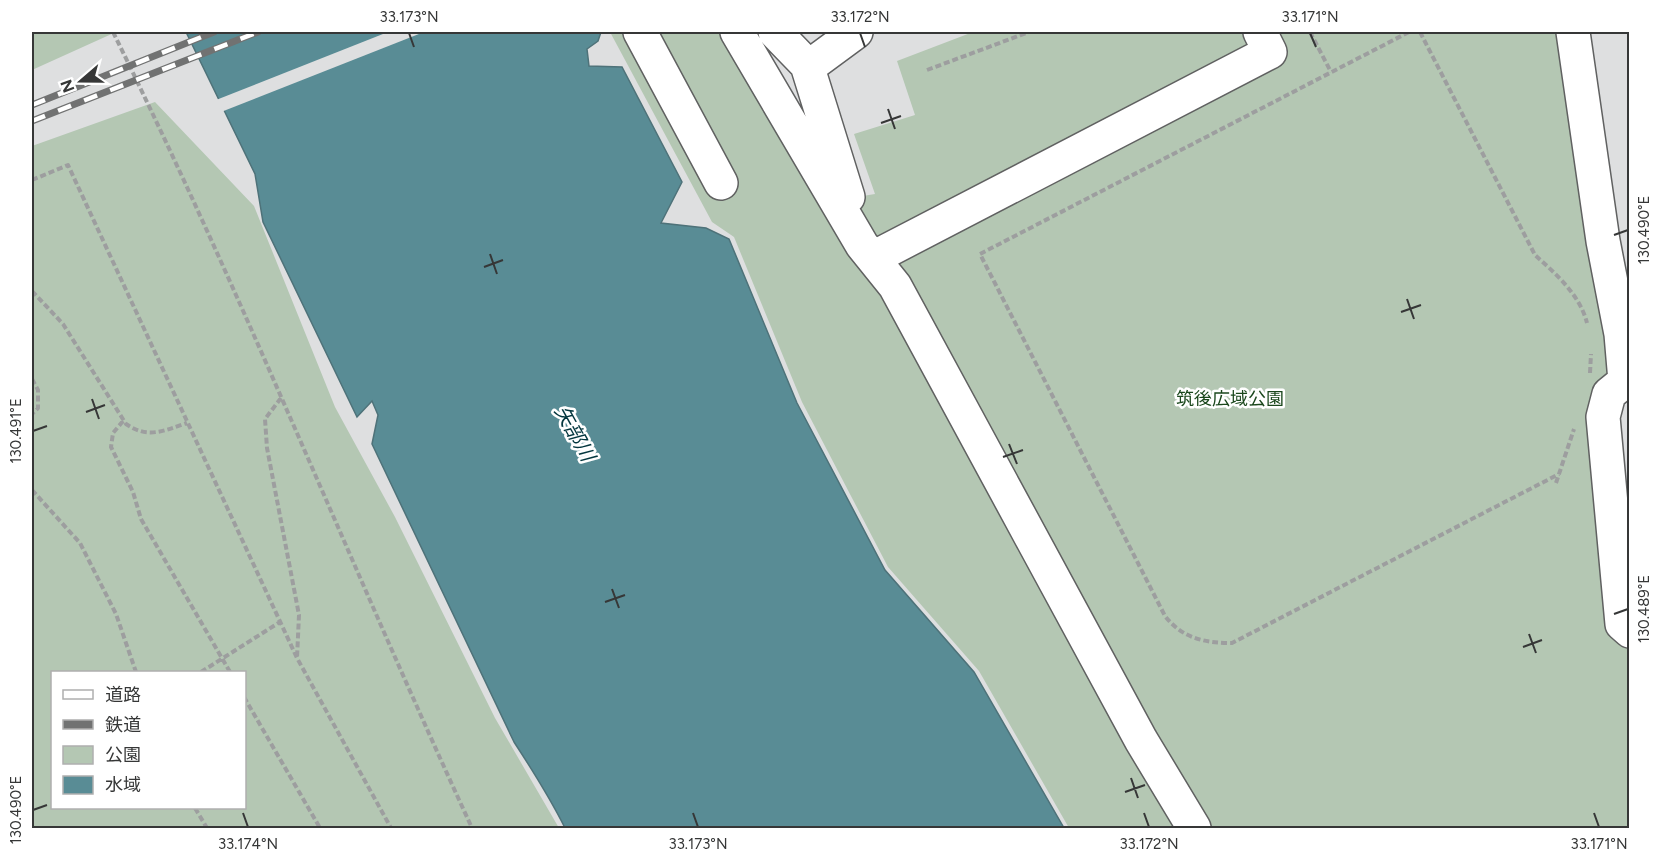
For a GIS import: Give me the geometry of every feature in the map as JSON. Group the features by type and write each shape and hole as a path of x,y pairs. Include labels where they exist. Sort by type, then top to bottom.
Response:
{"street":[{"path":"640,32 721,183"},
{"path":"737,32 867,251 895,286 1142,740 1194,828"},
{"path":"775,32 807,64 867,251"},
{"path":"807,64 818,60 856,32"},
{"path":"867,251 1270,52 1260,32"},
{"path":"1573,32 1580,65 1603,241 1621,334 1625,381 1609,394 1603,417 1622,624 1629,631"}],"path":[{"path":"113,32 179,165 391,653 472,828"},
{"path":"927,70 1029,32"},
{"path":"1310,32 1331,72"},
{"path":"1409,32 980,254 1165,616 1177,631 1211,643 1232,643 1559,474"},
{"path":"1420,32 1535,255 1559,276 1583,309 1588,327"},
{"path":"32,180 68,165 297,658 391,828"},
{"path":"32,291 70,334 123,421 138,432 157,433 187,423"},
{"path":"1589,379 1592,346"},
{"path":"32,379 38,390 38,408 32,414"},
{"path":"281,398 265,419 267,448 299,615 297,658"},
{"path":"123,421 113,433 111,447 133,492 141,519 230,671"},
{"path":"1556,483 1577,421"},
{"path":"32,490 80,543 116,614 136,671"},
{"path":"203,671 280,622"},
{"path":"246,700 320,828"},
{"path":"196,809 207,828"}],"green space":[{"path":"32,32 116,32 32,70"},
{"name":"筑後広域公園","path":"610,32 728,32 826,202 875,194 854,134 915,115 897,61 973,32 1565,32 1618,369 1598,399 1629,642 1629,828 1069,828 979,671 888,567 802,402 734,237 712,222"},
{"path":"155,102 254,206 335,407 395,517 495,718 559,828 32,828 32,146"}],"water":[{"name":"矢部川","path":"186,32 601,32 598,41 587,49 589,66 622,67 682,182 661,223 706,228 729,239 797,403 885,570 974,672 1064,828 565,828 514,742 372,444 378,415 372,401 357,417 263,222 255,174"}],"pier":[{"path":"388,32 424,32 221,112 216,100"}],"railway":[{"path":"32,105 214,32"},
{"path":"32,121 258,32"}]}
